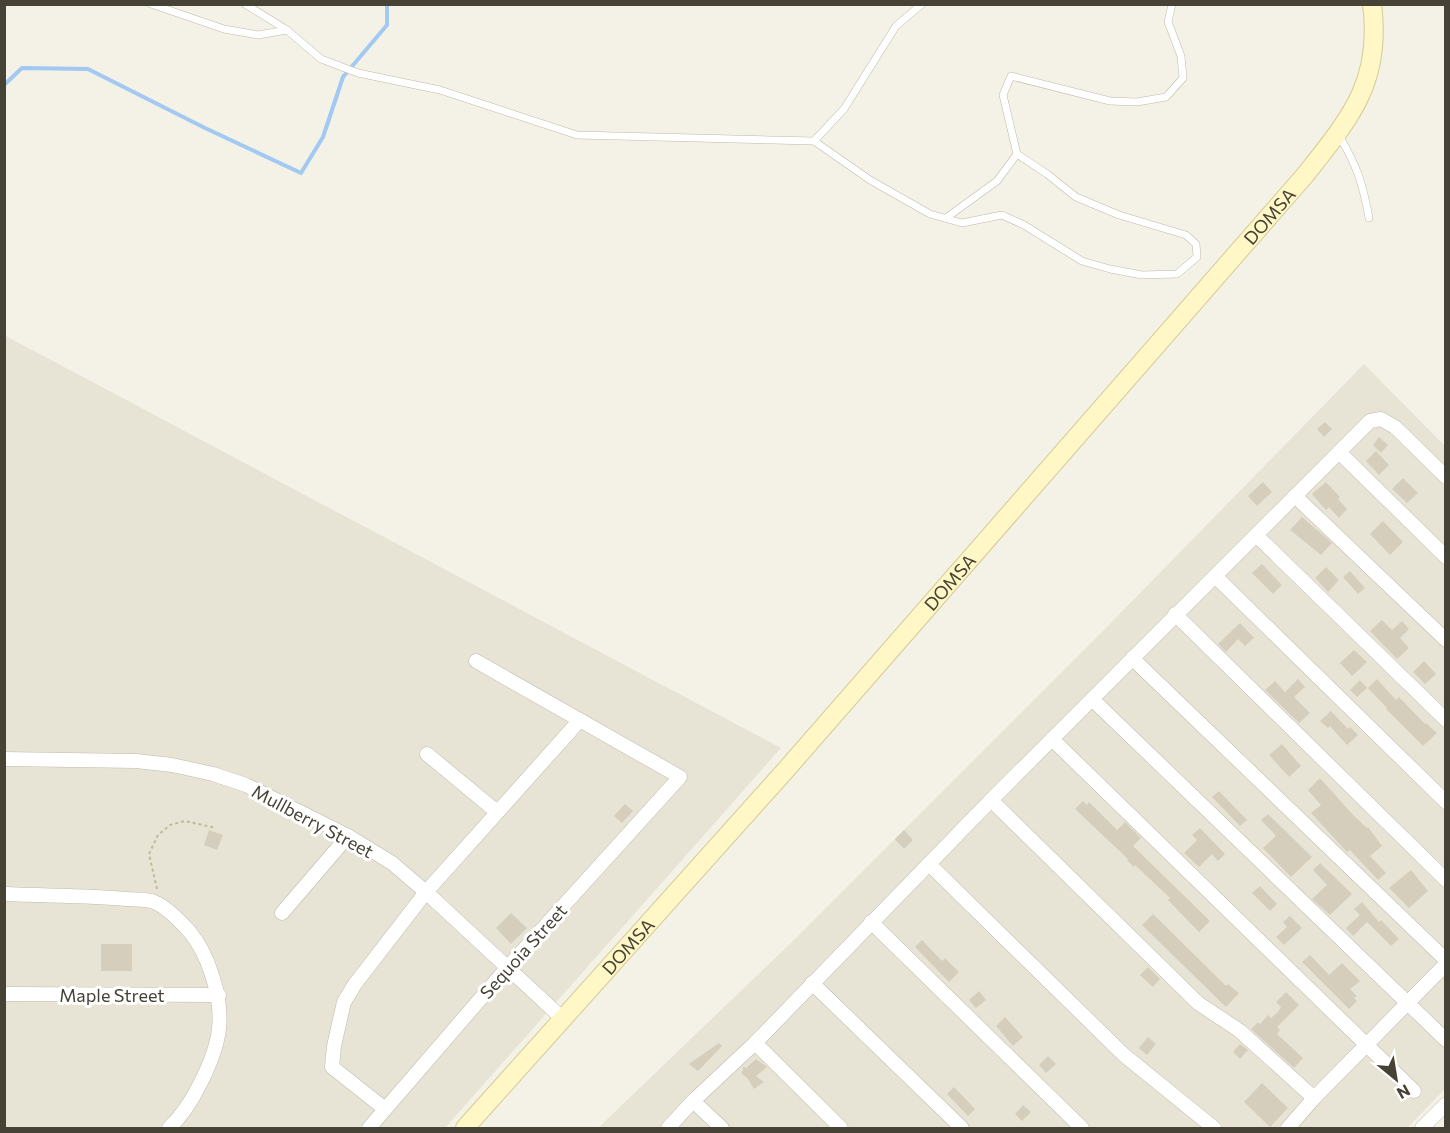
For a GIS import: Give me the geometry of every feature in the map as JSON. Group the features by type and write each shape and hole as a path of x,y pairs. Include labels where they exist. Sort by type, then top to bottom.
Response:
{"main road":[{"name":"DOMSA","path":"465,1128 784,772 1306,174 1337,134 1363,92 1373,54 1372,4"}],"street":[{"path":"668,1128 693,1101 755,1043 1175,614 1370,421 1381,419 1395,427 1446,477"},
{"path":"1339,452 1446,557"},
{"path":"1295,495 1446,640"},
{"path":"1256,535 1446,720"},
{"path":"1215,576 1446,802"},
{"path":"1175,614 1446,880"},
{"path":"1132,658 1446,962 1314,1098 1288,1128"},
{"path":"385,1109 332,1067 334,1046 344,1002 355,984 426,892 580,720 476,661"},
{"path":"1092,699 1446,1040"},
{"name":"Sequoia Street","path":"369,1128 507,968 680,777 580,720"},
{"path":"1052,739 1414,1091"},
{"path":"427,754 497,812"},
{"name":"Mullberry Street","path":"4,759 136,761 172,765 213,774 246,785 348,836 392,863 563,1019"},
{"path":"991,800 1198,1003 1240,1031 1314,1098"},
{"path":"282,913 348,836"},
{"path":"929,864 1124,1055 1214,1128"},
{"path":"4,894 115,898 155,902 178,919 198,942 219,996 221,1017 219,1036 210,1065 195,1095 178,1121 169,1128"},
{"path":"871,922 1082,1128"},
{"path":"812,983 962,1128"},
{"name":"Maple Street","path":"4,994 219,996"},
{"path":"755,1043 842,1128"},
{"path":"693,1101 722,1128"},
{"path":"1426,1127 1446,1104"}],"lane":[{"path":"151,4 225,29 258,35 287,30"},
{"path":"245,4 287,30 321,59 358,73 440,90 577,135 814,141 870,180 930,214 962,223 1002,215 1024,225 1082,261 1142,275 1177,274 1197,257 1196,244 1186,235 1119,215 1076,197 1017,154 1003,95 1011,76 1110,101 1137,102 1166,97 1182,78 1181,56 1168,22 1173,4"},
{"path":"814,141 844,109 896,26 922,4"},
{"path":"1337,134 1354,160 1369,218"},
{"path":"946,218 997,181 1017,154"}],"path":[{"path":"155,902 157,890 149,854 158,835 170,825 185,821 216,828"}],"shaded area":[{"path":"4,335 781,748 445,1128 5,1128"},
{"path":"1364,364 1445,446 1445,1089 1407,1128 598,1128 795,939 1102,632"}],"building":[{"path":"1325,422 1332,429 1324,437 1317,429"},
{"path":"1379,437 1388,445 1381,453 1373,445"},
{"path":"1376,451 1389,465 1379,475 1366,461"},
{"path":"1403,478 1418,493 1407,503 1392,489"},
{"path":"1263,482 1272,492 1257,506 1248,496"},
{"path":"1326,482 1340,497 1338,499 1347,509 1339,518 1329,507 1326,510 1312,494"},
{"path":"1302,517 1332,543 1321,555 1290,530"},
{"path":"1383,521 1403,542 1390,555 1370,534"},
{"path":"1262,564 1282,585 1273,594 1252,573"},
{"path":"1326,567 1339,580 1328,592 1315,578"},
{"path":"1350,571 1365,588 1358,594 1343,577"},
{"path":"1382,620 1392,630 1402,621 1409,629 1400,638 1409,648 1397,659 1370,631"},
{"path":"1240,623 1254,638 1245,646 1238,639 1226,652 1218,644"},
{"path":"1354,650 1367,662 1352,676 1340,663"},
{"path":"1424,661 1436,674 1425,684 1413,672"},
{"path":"1298,679 1305,687 1294,697 1310,713 1299,723 1265,690 1275,681 1285,692"},
{"path":"1377,679 1396,700 1399,697 1437,733 1423,746 1368,688"},
{"path":"1360,680 1367,688 1357,697 1350,690"},
{"path":"1331,711 1348,729 1350,727 1358,735 1347,745 1330,726 1328,728 1320,721"},
{"path":"1282,744 1301,766 1289,777 1269,755"},
{"path":"1320,778 1353,815 1368,827 1382,846 1370,856 1386,873 1378,880 1350,850 1347,852 1311,813 1321,805 1308,790"},
{"path":"1219,791 1247,820 1240,826 1212,797"},
{"path":"1083,801 1087,805 1089,802 1117,830 1125,822 1141,838 1133,846 1210,921 1199,932 1168,900 1170,898 1135,865 1134,867 1075,809"},
{"path":"625,804 633,811 622,823 614,816"},
{"path":"1268,814 1312,857 1291,877 1263,848 1276,836 1261,820"},
{"path":"1200,828 1225,854 1218,861 1212,854 1199,867 1184,853 1197,840 1192,835"},
{"path":"209,830 223,835 217,850 204,845"},
{"path":"904,830 913,840 904,849 895,839"},
{"path":"1320,863 1352,894 1330,915 1312,899 1327,885 1313,870"},
{"path":"1411,870 1428,891 1409,908 1389,888"},
{"path":"1260,886 1277,904 1270,911 1252,893"},
{"path":"1362,902 1379,922 1381,920 1399,939 1391,946 1367,922 1353,936 1346,928 1360,915 1354,909"},
{"path":"511,913 527,928 511,944 496,928"},
{"path":"1153,914 1226,986 1228,984 1239,993 1226,1007 1142,925"},
{"path":"1290,916 1302,928 1284,945 1276,937 1287,927 1283,922"},
{"path":"922,940 942,961 945,958 959,972 949,982 915,947"},
{"path":"101,944 132,944 132,971 101,971"},
{"path":"1310,955 1329,975 1342,963 1360,981 1350,989 1357,996 1354,998 1357,1001 1349,1009 1302,962"},
{"path":"1148,967 1160,979 1153,987 1140,975"},
{"path":"979,991 986,1000 976,1008 969,1000"},
{"path":"1286,992 1299,1005 1277,1027 1280,1030 1277,1034 1303,1058 1294,1068 1251,1029 1258,1022 1260,1024 1268,1015 1271,1018 1278,1012 1281,1007 1276,1002"},
{"path":"1005,1017 1023,1037 1013,1046 996,1026"},
{"path":"1148,1037 1156,1044 1147,1055 1139,1048"},
{"path":"719,1043 722,1046 698,1071 689,1064"},
{"path":"1240,1044 1248,1050 1240,1059 1233,1052"},
{"path":"1048,1056 1056,1064 1046,1073 1039,1065"},
{"path":"756,1059 767,1067 756,1076 764,1082 754,1089 741,1073 743,1066 746,1068"},
{"path":"1262,1083 1288,1108 1270,1127 1244,1102"},
{"path":"954,1087 975,1109 968,1116 947,1094"},
{"path":"1023,1105 1031,1112 1022,1121 1015,1114"}],"waterway":[{"path":"4,85 22,68 88,69 301,173 323,137 343,77 387,25 387,4"}]}
